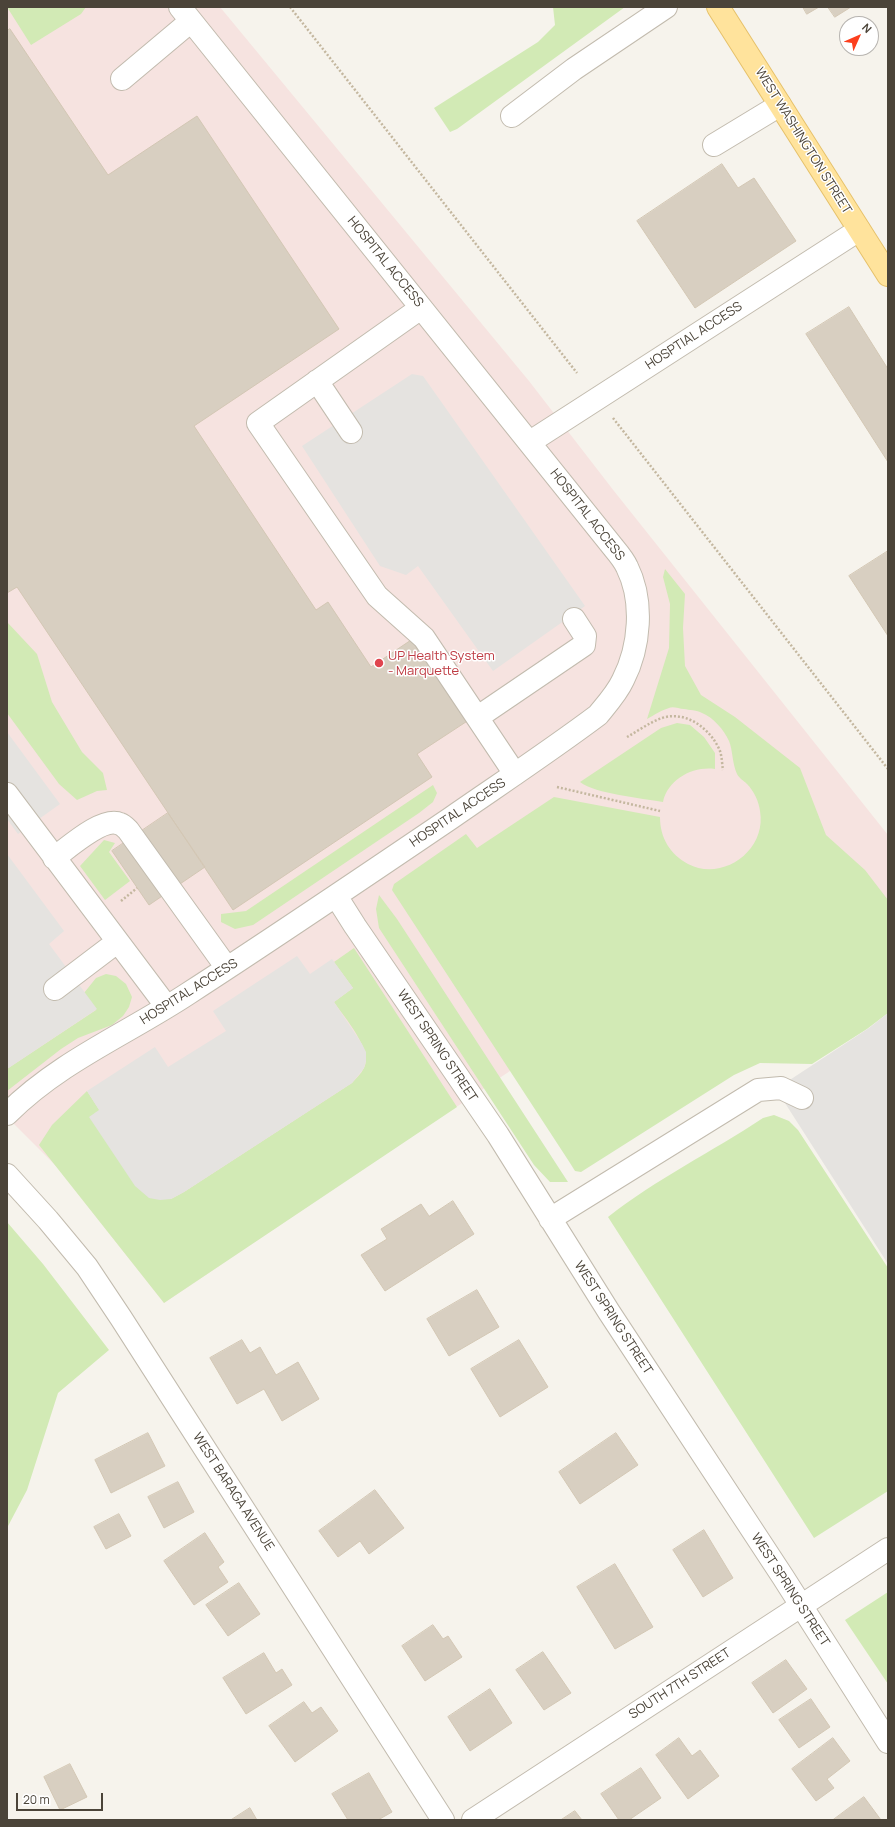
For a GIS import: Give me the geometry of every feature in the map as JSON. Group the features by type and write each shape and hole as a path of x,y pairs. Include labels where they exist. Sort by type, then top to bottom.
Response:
{"main road":[{"name":"WEST WASHINGTON STREET","path":"718,7 888,275"}],"street":[{"path":"512,116 574,69 666,7"},
{"path":"122,79 186,14"},
{"name":"HOSPITAL ACCESS","path":"7,1114 20,1101 67,1065 90,1050 167,1007 227,968 515,774 598,715 612,699 624,680 637,635 639,614 635,588 627,567 613,547 186,14"},
{"path":"714,145 780,105"},
{"name":"HOSPTIAL ACCESS","path":"530,442 859,230"},
{"path":"421,308 258,423 377,596 424,638 515,774"},
{"path":"317,381 351,432"},
{"path":"478,717 584,645 585,636 574,618"},
{"path":"7,794 167,1007"},
{"path":"54,858 94,828 106,823 120,823 128,830 227,968"},
{"name":"WEST SPRING STREET","path":"336,896 498,1135 608,1312 802,1605 888,1742"},
{"path":"55,989 117,942"},
{"path":"550,1219 758,1090 781,1088 802,1098"},
{"name":"WEST BARAGA AVENUE","path":"7,1175 48,1220 86,1267 122,1318 443,1820"},
{"name":"SOUTH 7TH STREET","path":"472,1820 888,1549"}],"path":[{"path":"290,7 578,373"},
{"path":"608,412 888,769"},
{"path":"627,737 661,718 674,715 688,717 700,726 717,746 720,751 723,770"},
{"path":"557,787 660,811"}],"shaded area":[{"name":"UP Health System - Marquette","path":"7,7 220,7 529,381 614,491 888,835 888,959 510,1071 164,1303 56,1166 7,1117"},
{"path":"412,374 423,376 585,606 493,671 418,566 406,575 380,566 302,446"},
{"path":"7,732 60,804 18,834 7,819"},
{"path":"7,854 64,931 49,944 97,1009 7,1069"},
{"path":"297,956 310,974 332,959 353,988 334,1002 366,1052 364,1068 352,1083 184,1192 171,1199 160,1200 149,1198 135,1186 89,1117 99,1110 87,1091 155,1047 168,1067 226,1031 213,1011"},
{"path":"888,1013 888,1264 776,1089 869,1028"}],"green space":[{"path":"7,7 86,7 81,14 31,45"},
{"path":"553,7 625,7 457,129 450,132 434,108 538,42 555,25"},
{"path":"665,569 685,594 683,628 685,666 701,695 735,717 800,768 826,835 865,870 888,900 888,1013 867,1029 812,1064 760,1063 734,1075 581,1172 575,1171 392,890 394,884 466,834 477,848 554,797 660,817 660,825 667,845 682,860 701,869 715,869 728,866 749,850 756,839 760,826 760,811 756,797 752,790 737,774 729,741 721,728 714,721 700,712 674,707 664,710 647,719 669,648 670,604 663,577"},
{"path":"7,622 37,654 52,702 82,752 103,773 107,790 97,791 77,800 59,784 7,713"},
{"path":"677,723 690,725 704,737 715,753 715,769 698,770 683,776 670,787 663,802 607,793 580,782 661,728"},
{"path":"433,785 437,793 433,802 419,813 253,925 235,929 221,922 221,914 246,911"},
{"path":"104,840 115,843 109,852 130,881 105,900 80,866"},
{"path":"379,895 397,919 568,1182 550,1182 534,1165 379,928 376,909"},
{"path":"354,948 457,1107 164,1303 39,1145 52,1125 87,1091 100,1111 90,1117 171,1199 184,1192 352,1083 364,1068 366,1061 362,1044 351,1025 334,1002 353,988 334,962"},
{"path":"106,974 116,976 126,984 132,997 129,1007 123,1016 112,1025 78,1038 61,1049 7,1091 7,1069 96,1010 84,993 96,978"},
{"path":"774,1115 789,1121 798,1130 888,1268 888,1491 814,1538 608,1217 645,1190 763,1118"},
{"path":"7,1222 43,1264 109,1350 58,1393 27,1490 7,1528"},
{"path":"888,1592 888,1684 845,1620"}],"building":[{"path":"803,7 819,7 807,14"},
{"path":"828,7 851,7 835,17"},
{"path":"10,29 108,175 197,116 339,329 194,426 316,610 328,602 371,667 420,634 475,716 417,754 432,777 233,910 17,587 7,593 7,31"},
{"path":"722,164 738,188 754,178 796,241 695,308 637,221"},
{"path":"849,307 888,369 888,462 806,334"},
{"path":"888,551 888,636 849,576"},
{"path":"168,813 205,867 149,905 112,851"},
{"path":"453,1201 474,1234 385,1291 361,1255 387,1239 381,1229 421,1204 429,1216"},
{"path":"477,1290 499,1327 449,1356 427,1319"},
{"path":"242,1340 250,1353 260,1347 276,1375 298,1362 319,1399 282,1421 264,1389 237,1404 210,1358"},
{"path":"519,1340 548,1387 500,1417 471,1369"},
{"path":"148,1433 165,1466 111,1493 95,1460"},
{"path":"616,1433 638,1465 580,1504 559,1472"},
{"path":"178,1482 194,1512 164,1528 148,1497"},
{"path":"375,1490 404,1528 369,1554 360,1541 338,1557 319,1531"},
{"path":"119,1514 131,1536 106,1549 94,1527"},
{"path":"704,1530 733,1578 703,1597 673,1550"},
{"path":"205,1533 224,1562 218,1567 228,1582 194,1605 164,1561"},
{"path":"615,1564 653,1627 615,1649 577,1587"},
{"path":"239,1583 260,1614 228,1636 206,1605"},
{"path":"433,1625 443,1639 448,1636 462,1657 425,1681 402,1646"},
{"path":"543,1652 571,1693 544,1710 516,1670"},
{"path":"264,1653 276,1673 282,1669 292,1685 246,1714 223,1678"},
{"path":"786,1660 807,1689 773,1713 752,1683"},
{"path":"490,1689 512,1723 470,1751 448,1717"},
{"path":"811,1699 830,1727 799,1748 779,1720"},
{"path":"304,1702 312,1713 321,1707 338,1731 295,1762 269,1726"},
{"path":"679,1738 692,1756 700,1750 719,1776 688,1799 656,1755"},
{"path":"833,1738 850,1761 827,1779 834,1788 816,1801 792,1769"},
{"path":"70,1764 87,1797 60,1810 44,1777"},
{"path":"641,1768 661,1798 629,1820 619,1820 601,1794"},
{"path":"369,1773 392,1812 378,1820 348,1820 332,1794"},
{"path":"864,1797 881,1820 833,1820"},
{"path":"250,1808 257,1820 231,1820"},
{"path":"575,1811 582,1820 561,1820"}],"place":[{"name":"UP Health System - Marquette","path":"379,663"}]}
